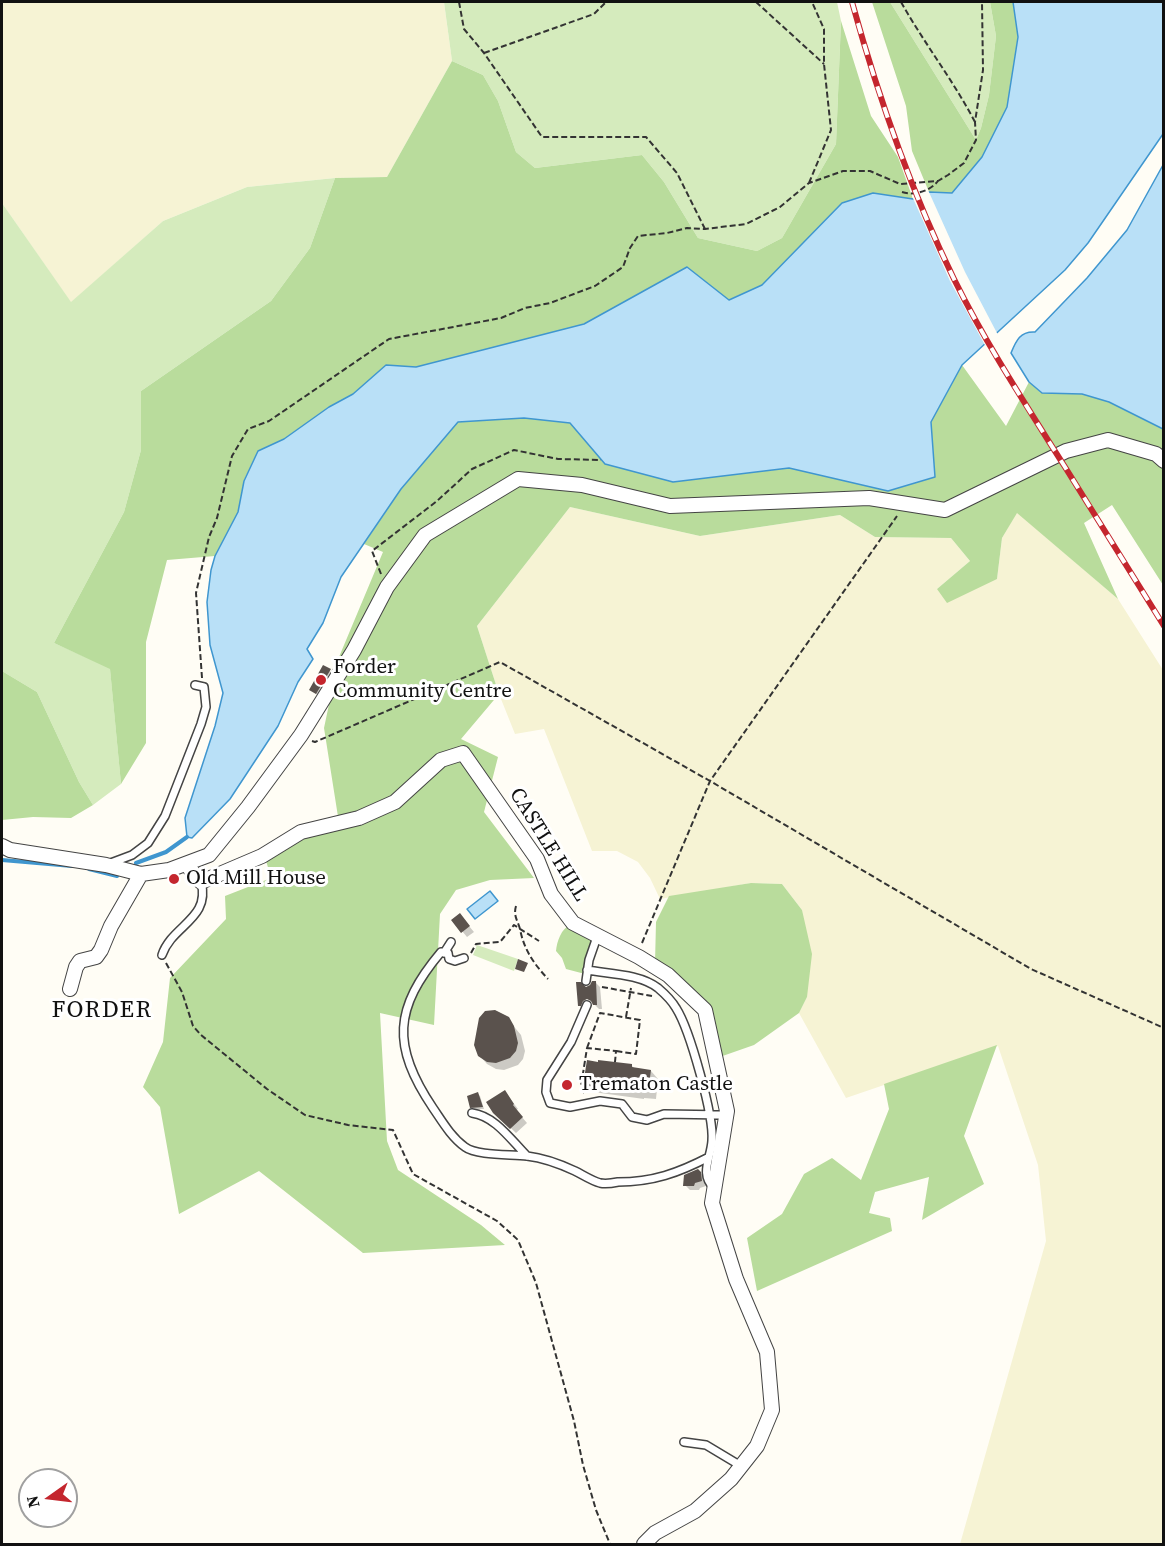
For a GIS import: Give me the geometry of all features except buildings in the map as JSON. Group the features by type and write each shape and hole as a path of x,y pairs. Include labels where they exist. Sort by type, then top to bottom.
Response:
{"street":[{"path":"2,850 106,865 141,874 153,874 209,855 301,735 354,650 387,587 425,535 518,479 582,485 670,506 869,498 945,510 1066,451 1108,440 1156,454 1164,461"},
{"name":"CASTLE HILL","path":"201,882 262,856 301,832 359,818 396,802 441,760 464,753 537,859 551,894 573,923 639,957 668,975 705,1010 726,1115"},
{"path":"186,864 201,882"},
{"path":"70,989 76,967 80,961 96,957 101,950 111,926 141,874"},
{"path":"644,1545 655,1533 695,1510 731,1479 757,1446 772,1410 767,1352 736,1279 712,1203 726,1115"}],"lane":[{"path":"106,865 132,855 148,843 165,816 206,707 204,687 195,685"},
{"path":"162,955 166,944 199,910 203,893 201,882"},
{"path":"586,981 597,937"},
{"path":"451,942 444,953 441,952 427,968 410,997 402,1023 411,1072 450,1132 466,1148 481,1152 527,1156 561,1164 600,1183 630,1182 663,1177 709,1157"},
{"path":"444,953 448,954 449,959 455,961 464,958"},
{"path":"587,970 645,980 657,987 678,1010 692,1045 709,1114 712,1131 706,1177 714,1188"},
{"path":"587,1005 571,1042 547,1080 546,1092 550,1103 570,1107 600,1101 622,1104 632,1117 647,1120 664,1114 726,1115"},
{"path":"472,1113 483,1114 491,1119 527,1156"},
{"path":"684,1442 706,1445 741,1466"}],"path":[{"path":"459,2 464,29 542,137 646,137 677,173 705,229"},
{"path":"483,53 594,14 606,2"},
{"path":"756,2 824,64"},
{"path":"810,183 831,130 824,64 824,29 812,2"},
{"path":"902,2 914,25 959,92 975,122"},
{"path":"902,192 912,195 933,186 964,163 976,140 975,122 983,70 982,2"},
{"path":"204,687 196,593 232,456 248,429 269,421 389,339 501,318 595,286 623,267 630,248 638,236 687,228 705,229 746,224 780,207 810,183 843,171 870,171 900,184 938,181"},
{"path":"387,587 372,551 437,501 472,469 514,450 558,459 602,460"},
{"path":"642,943 710,781 906,504"},
{"path":"301,735 315,742 500,662 710,781 1031,969 1164,1028"},
{"path":"516,906 514,913 530,958 548,979"},
{"path":"464,958 469,956 476,944 500,942 514,925 540,941"},
{"path":"162,955 182,992 193,1026 241,1069 305,1115 348,1125 393,1130 413,1174 497,1221 518,1240 536,1283 574,1420 583,1465 596,1510 610,1545"},
{"path":"626,1017 633,978"},
{"path":"602,987 669,999"},
{"path":"587,1048 636,1054 640,1020 600,1014 587,1048 581,1086 589,1103"},
{"path":"615,1062 616,1051"}],"shaded area":[{"path":"2,2 444,2 452,61 387,177 335,178 247,187 163,221 71,303 2,203"},
{"path":"570,507 700,536 840,515 875,537 951,538 970,561 937,589 997,579 1002,538 1017,512 1118,599 1163,670 1163,1544 960,1544 1046,1241 1038,1165 998,1046 846,1098 799,1013 807,997 802,910 782,884 751,883 660,899 650,878 638,862 617,851 592,851 544,729 515,734 499,694 477,626"}],"green space":[{"path":"444,2 837,2 841,21 836,144 782,238 757,251 698,238 664,182 642,155 535,168 516,152 498,101 483,75 452,61"},
{"path":"872,2 890,2 976,140 989,95 996,36 990,2 1013,2 1018,36 1007,107 982,157 952,193 929,192 912,151 906,106"},
{"path":"890,2 990,2 996,36 989,95 976,140"},
{"path":"841,21 871,116 898,157 913,199 873,193 842,203 762,285 728,300 687,267 584,324 416,367 386,365 353,394 329,407 284,439 258,451 244,480 238,512 215,556 167,560 146,642 146,743 121,784 110,669 54,643 124,512 141,450 141,391 271,301 310,248 335,178 387,177 452,61 483,75 498,101 516,152 535,168 642,155 664,182 698,238 757,251 782,238 836,144"},
{"path":"335,178 310,248 271,301 141,391 141,450 124,512 54,643 110,668 121,784 93,805 79,782 37,692 2,671 2,203 71,302 163,221 247,187"},
{"path":"962,365 1006,426 1029,382 1042,393 1082,394 1109,402 1163,429 1163,585 1112,505 1084,523 1118,599 1017,513 1002,538 997,579 947,603 937,589 970,561 951,538 875,537 840,515 700,536 570,507 477,626 499,694 461,739 498,757 484,812 534,878 490,880 456,890 440,914 434,1025 380,1013 387,1141 398,1170 481,1225 505,1245 363,1253 259,1171 179,1214 160,1107 143,1087 163,1042 170,978 226,919 225,896 271,878 265,857 339,823 324,728 339,657 383,552 364,544 401,489 458,422 524,418 570,423 605,464 673,482 789,468 888,490 935,477 931,422"},
{"path":"2,671 37,692 79,782 93,805 71,818 33,817 2,820"},
{"path":"751,883 782,884 802,910 812,954 807,997 799,1013 754,1045 714,1059 702,1013 655,963 656,922 669,896"},
{"path":"571,924 594,937 585,974 566,969 562,958 556,951 560,936"},
{"path":"477,945 518,959 514,971 473,955"},
{"path":"997,1045 964,1136 984,1184 922,1220 929,1177 875,1192 869,1213 890,1218 892,1231 757,1291 747,1238 782,1214 804,1174 832,1158 861,1180 889,1109 884,1084"}],"water":[{"path":"1013,2 1163,2 1163,134 1088,243 1065,270 962,365 931,422 935,477 888,491 789,468 673,482 605,464 570,423 524,418 458,422 401,489 341,577 323,623 307,649 313,659 298,682 278,726 230,799 192,838 187,837 185,818 215,726 223,693 210,645 207,602 211,570 215,556 238,512 244,481 258,451 284,439 329,407 353,394 386,365 416,367 584,324 687,267 729,300 762,285 842,203 873,193 913,199 929,192 952,193 982,157 1007,107 1018,37"},
{"path":"1163,165 1164,429 1109,402 1082,394 1042,393 1029,382 1011,353 1019,338 1026,333 1035,332 1087,278 1127,230"},
{"path":"490,891 498,901 475,919 467,909"}],"pier":[{"path":"928,190 965,272 998,335 986,347 950,281 912,196"}],"waterway":[{"path":"136,863 166,852 187,837"},
{"path":"2,860 72,866"},
{"path":"89,869 117,876"}],"railway":[{"path":"852,2 897,143 938,246 954,279 1007,374 1164,626"}],"place":[{"name":"Forder Community Centre","path":"321,680"},
{"name":"Old Mill House","path":"174,879"},
{"name":"Trematon Castle","path":"567,1085"}],"district":[{"name":"FORDER","path":"102,1011"}]}
